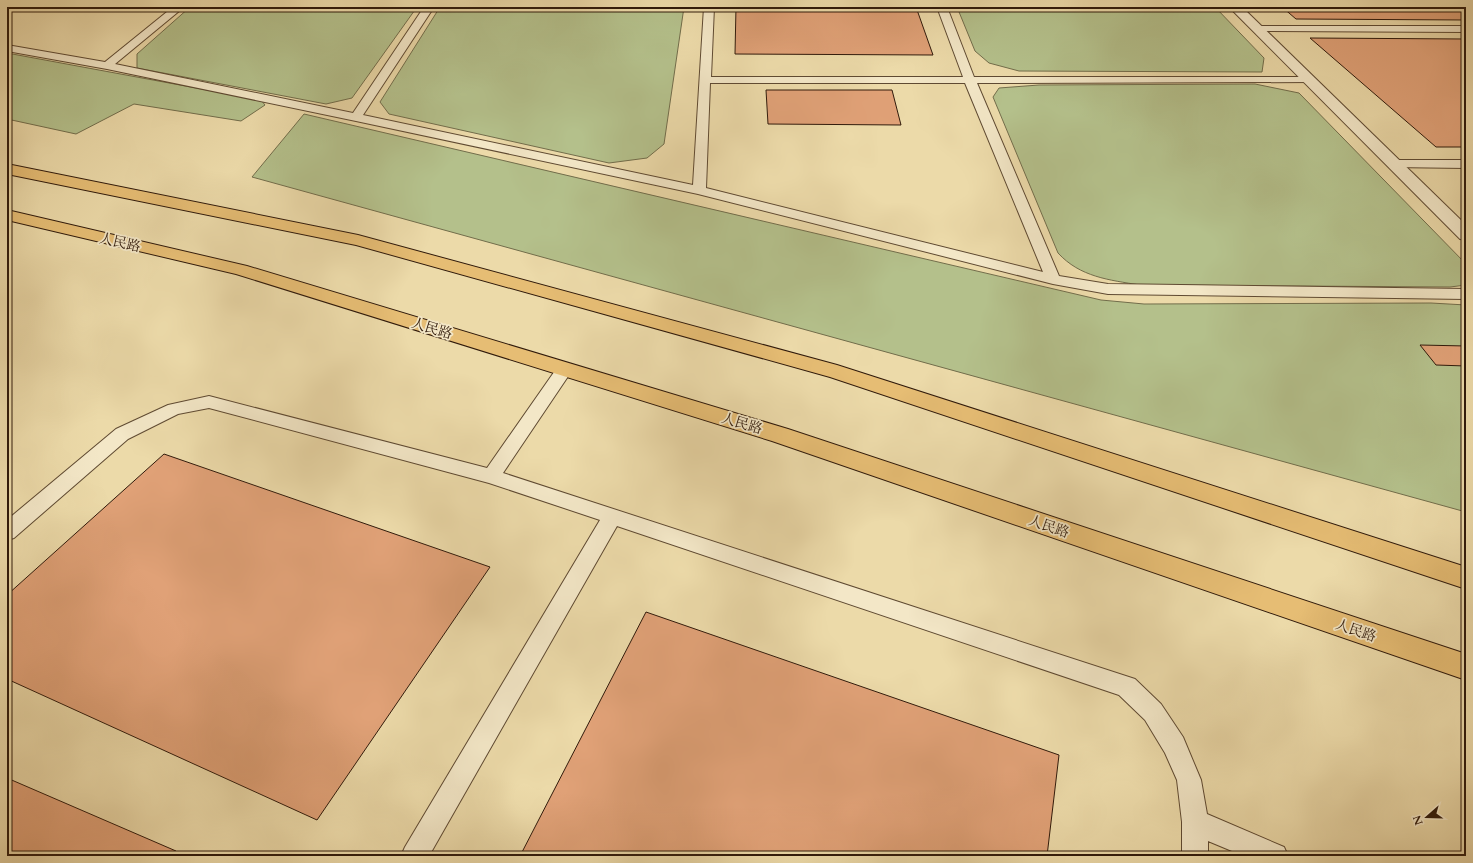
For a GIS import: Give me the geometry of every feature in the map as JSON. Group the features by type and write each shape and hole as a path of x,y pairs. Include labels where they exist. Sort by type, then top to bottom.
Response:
{"main road":[{"path":"7,169 358,240 837,372 1466,578"},
{"name":"人民路","path":"7,215 241,270 780,435 1466,667"}],"street":[{"path":"1235,7 1466,235"}],"lane":[{"path":"107,66 179,7"},
{"path":"356,117 429,7"},
{"path":"699,190 709,7"},
{"path":"942,7 970,81 1053,279"},
{"path":"1258,29 1466,29"},
{"path":"7,48 107,66 356,117 699,190 1053,279 1108,289 1466,294"},
{"path":"704,80 1309,80"},
{"path":"1394,164 1466,164"},
{"path":"491,476 565,369"},
{"path":"7,532 122,434 174,409 209,402 491,476 1127,687 1153,712 1174,745 1189,780 1195,822 1195,856"},
{"path":"414,856 614,516"},
{"path":"1195,822 1275,856"}],"green space":[{"path":"190,7 417,7 352,98 326,104 137,68 137,54"},
{"path":"440,7 684,7 664,144 647,158 609,163 389,114 380,102"},
{"path":"957,7 1215,7 1264,58 1262,72 1019,71 989,63 975,51"},
{"path":"7,53 261,100 265,105 241,121 134,104 76,134 7,119"},
{"path":"1255,84 1299,93 1466,264 1466,285 1450,287 1140,285 1106,279 1085,272 1067,261 1058,253 993,97 999,88 1039,85"},
{"path":"304,114 1101,300 1144,304 1431,303 1466,305 1466,512 252,177"}],"building":[{"path":"736,7 916,7 933,55 735,54"},
{"path":"1282,7 1466,7 1466,20 1296,19"},
{"path":"1310,38 1466,39 1466,147 1436,147"},
{"path":"766,90 892,90 901,125 768,124"},
{"path":"1420,345 1466,346 1466,366 1436,365"},
{"path":"164,454 490,567 317,820 7,679 7,595"},
{"path":"646,612 1059,755 1047,856 520,856"},
{"path":"7,778 176,851 171,856 7,856"}]}
